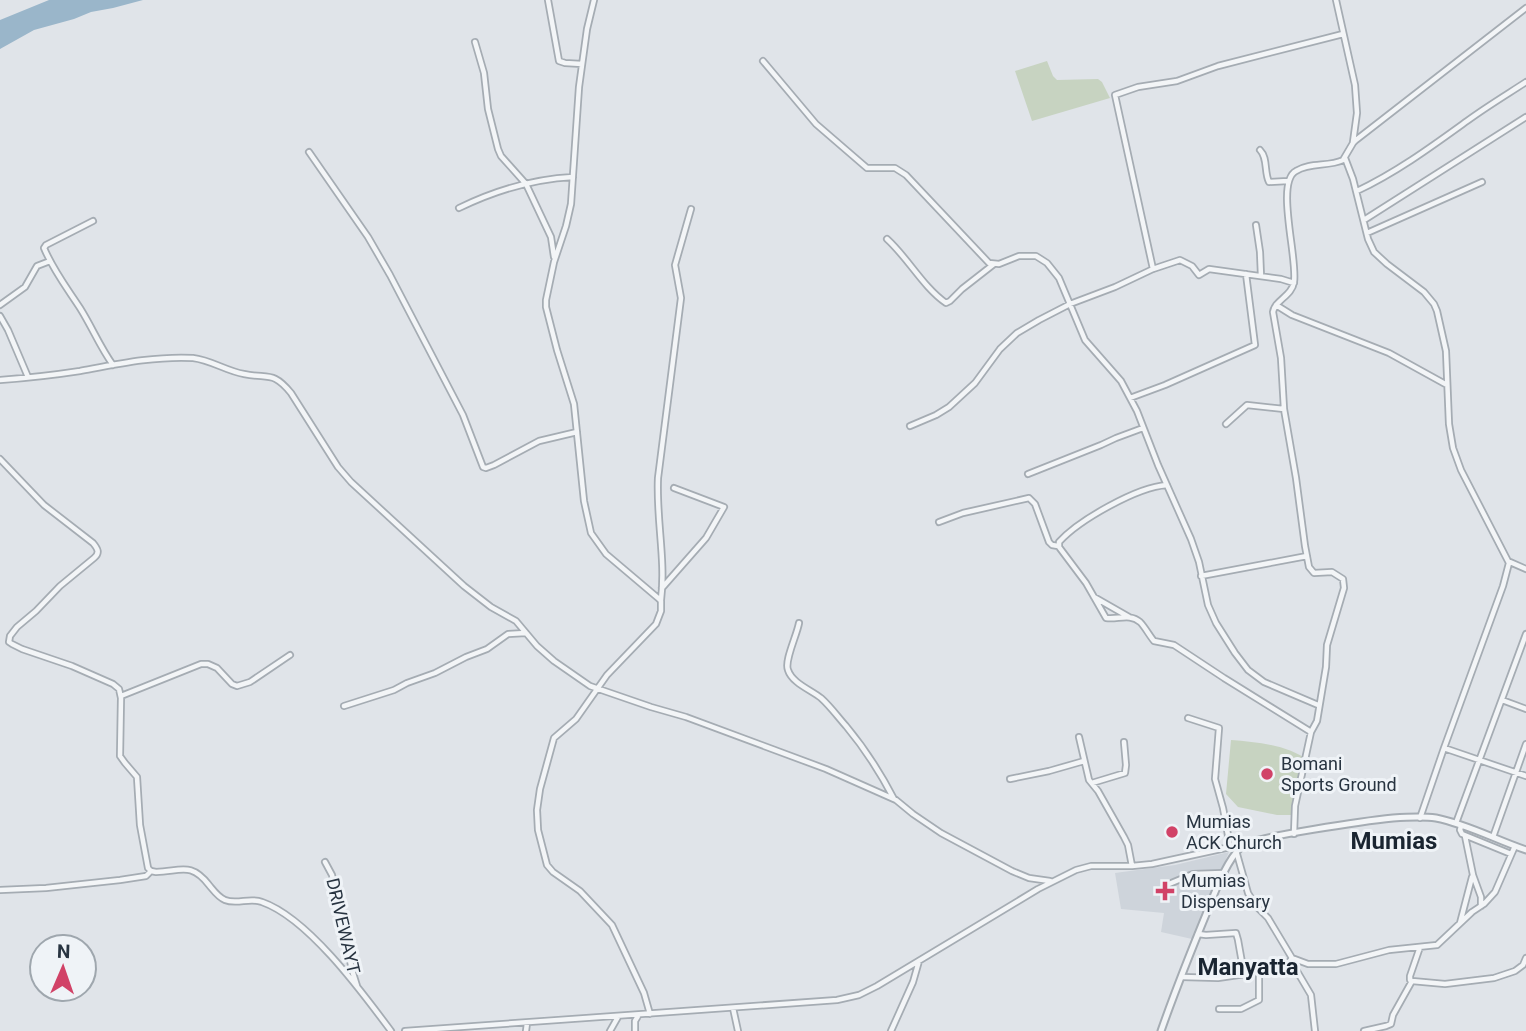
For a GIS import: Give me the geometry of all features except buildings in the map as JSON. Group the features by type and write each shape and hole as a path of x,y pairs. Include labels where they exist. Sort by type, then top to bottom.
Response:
{"street":[{"path":"548,0 559,61 582,64"},
{"path":"594,0 579,87 570,215 554,262 546,300 547,313 574,404 583,499 593,537 607,554 661,601"},
{"path":"1294,834 1295,806 1311,732 1317,720 1327,645 1344,588 1343,579 1332,572 1311,571 1307,556 1284,409 1281,358 1273,309 1294,283 1287,207 1288,181 1292,173 1298,170 1339,162 1345,158 1353,143 1357,113 1356,95 1336,0"},
{"path":"1353,143 1526,8"},
{"path":"1153,269 1115,95 1343,34"},
{"path":"475,42 484,73 488,108 498,149 526,184 549,231 554,262"},
{"path":"763,61 826,134 867,168 892,168 901,171 922,190 976,251 989,263 994,264"},
{"path":"1357,191 1414,159 1526,82"},
{"path":"1364,220 1526,117"},
{"path":"1260,150 1264,155 1269,181 1288,181"},
{"path":"309,152 368,237 390,275 463,415 483,467 490,467 539,441 577,432"},
{"path":"1345,158 1357,191 1371,246 1379,258 1424,292 1434,304 1446,351 1449,431 1456,458 1509,562 1509,569 1420,818"},
{"path":"459,208 526,184 573,177"},
{"path":"1367,233 1482,182"},
{"path":"650,1014 644,993 615,930 605,915 580,891 549,869 538,830 538,802 552,741 576,719 597,688 660,617 662,588 658,478 681,298 676,260 691,209"},
{"path":"93,221 45,246 44,249 59,279 113,365"},
{"path":"1256,225 1261,276"},
{"path":"887,239 946,303 994,264 1026,255 1041,258 1059,278 1084,340 1121,381 1130,398 1191,539 1208,605 1216,623 1248,670 1264,682 1318,705"},
{"path":"910,426 949,407 975,383 1000,349 1017,333 1070,304 1153,269 1180,260 1192,266 1199,275 1209,269 1294,283"},
{"path":"0,305 25,288 37,266 50,261"},
{"path":"1130,398 1255,345 1246,274"},
{"path":"1276,305 1292,315 1390,353 1447,385"},
{"path":"0,316 28,377"},
{"path":"0,380 74,372 141,360 192,358 239,373 278,379 296,400 338,467 351,482 464,586 516,621 537,646 561,668 590,686 686,716 826,769 895,800 956,842 1023,876 1050,881"},
{"path":"1226,424 1247,405 1284,409"},
{"path":"1028,474 1143,428"},
{"path":"0,459 44,505 93,543 98,550 94,558 18,627 10,636 10,643"},
{"path":"1058,545 1065,535 1098,513 1147,488 1167,485"},
{"path":"662,588 706,538 724,507 674,488"},
{"path":"939,522 963,513 1029,498 1035,505 1050,544 1058,545 1081,576 1106,618 1135,619 1154,641 1174,645 1311,732"},
{"path":"1201,576 1307,556"},
{"path":"1509,562 1526,569"},
{"path":"1093,596 1129,618"},
{"path":"799,623 787,665 788,672 826,703 860,742 895,800"},
{"path":"344,706 435,673 487,649 508,634 526,633"},
{"path":"1511,854 1465,836 1459,825 1526,634"},
{"path":"0,641 72,666 118,687 121,696 120,756 137,777 143,843 147,866 151,871 192,870 226,900 258,900 275,908 305,930 359,990 391,1031"},
{"path":"121,696 201,664 215,666 234,685 240,686 290,655"},
{"path":"1502,700 1526,709"},
{"path":"1188,718 1219,727 1215,779 1230,846"},
{"path":"1079,737 1089,780 1128,845 1132,866"},
{"path":"1092,783 1125,773 1124,742"},
{"path":"1493,837 1526,744"},
{"path":"1444,748 1526,776"},
{"path":"1010,779 1084,761"},
{"path":"405,1031 828,1002 849,998 877,986 1050,881 1083,868 1167,862 1270,837 1370,821 1420,818 1438,819 1459,825 1526,850"},
{"path":"1465,836 1481,906"},
{"path":"1161,1031 1224,872 1244,844"},
{"path":"1292,960 1308,964 1336,964 1389,950 1437,945 1495,892 1515,846"},
{"path":"1237,854 1248,893 1272,924 1311,995 1315,1031"},
{"name":"DRIVEWAYT","path":"325,862 332,875 352,970 359,990"},
{"path":"0,890 128,880 146,876 151,871"},
{"path":"1169,884 1193,874 1224,872"},
{"path":"1460,924 1473,875"},
{"path":"1198,934 1236,933 1244,974"},
{"path":"1412,981 1410,976 1420,947"},
{"path":"1412,981 1444,984 1494,978 1515,971 1523,965 1526,958"},
{"path":"891,1031 913,982 919,960"},
{"path":"1182,977 1211,978 1268,968 1280,969 1292,960"},
{"path":"1219,1009 1241,1009 1259,1000 1259,971"},
{"path":"1364,1031 1391,1024 1393,1015 1412,981"},
{"path":"733,1009 738,1031"},
{"path":"635,1031 635,1021 639,1015"},
{"path":"610,1031 619,1016"},
{"path":"526,1031 527,1023"}],"shaded area":[{"name":"Mumias Dispensary","path":"1229,852 1192,939 1161,932 1164,913 1121,909 1115,873 1175,865"}],"green space":[{"path":"1047,61 1057,80 1098,79 1110,98 1032,121 1015,71"},
{"name":"Bomani Sports Ground","path":"1231,740 1282,748 1309,761 1295,815 1277,815 1238,807 1226,794"}],"water":[{"path":"49,0 143,0 91,12 34,30 0,49 0,20"}],"place":[{"name":"Bomani Sports Ground","path":"1267,774"},
{"name":"Mumias ACK Church","path":"1172,832"},
{"name":"Mumias Dispensary","path":"1165,891"}],"district":[{"name":"Mumias","path":"1394,841"},
{"name":"Manyatta","path":"1248,967"}]}
